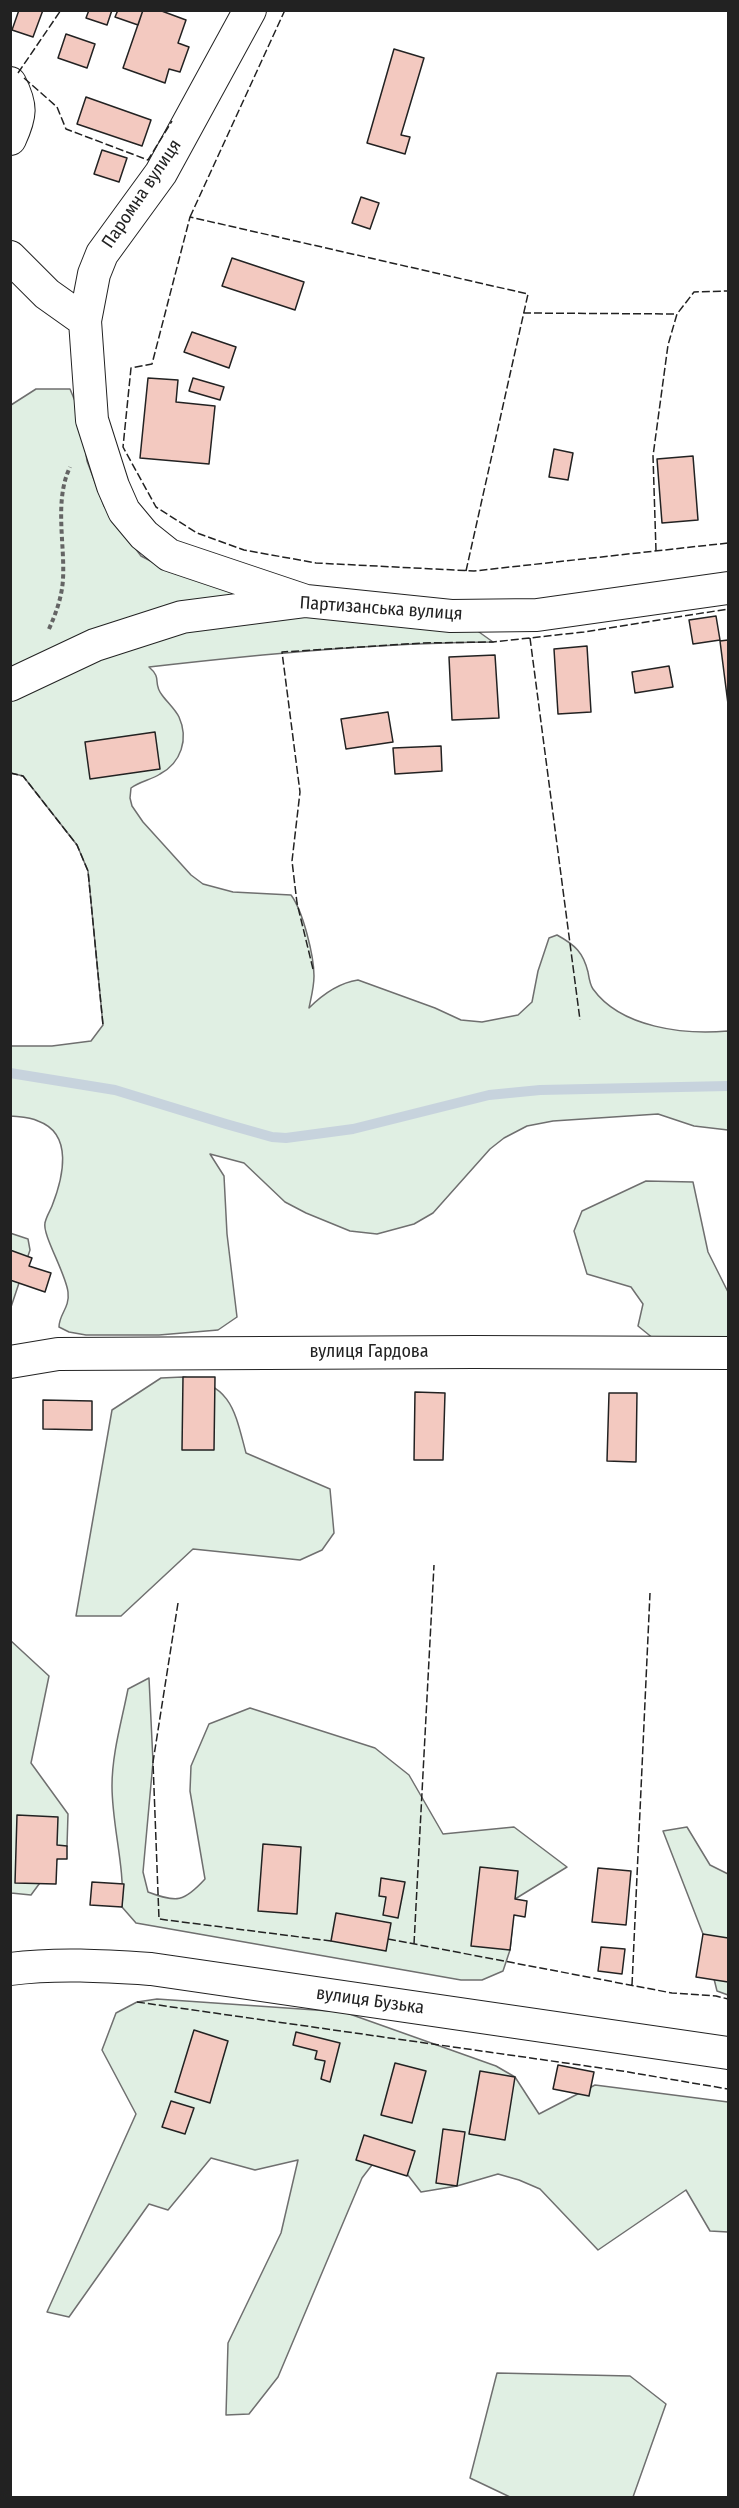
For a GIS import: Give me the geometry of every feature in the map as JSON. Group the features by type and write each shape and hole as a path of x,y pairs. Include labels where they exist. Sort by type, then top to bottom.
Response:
{"street":[{"name":"Паромна вулиця","path":"250,10 161,172 102,254 94,274 84,321 92,420 113,486 124,511 144,535 169,555 306,601"},
{"path":"10,83 17,97 20,115 10,139"},
{"path":"10,257 47,294 84,321"},
{"name":"Партизанська вулиця","path":"10,684 96,645 182,617 306,601 451,616 537,615 729,588"},
{"name":"вулиця Гардова","path":"10,1362 58,1354 729,1353"},
{"name":"вулиця Бузька","path":"10,1969 38,1965 151,1969 729,2054"}],"path":[{"path":"46,636 59,604 63,583 64,552 60,517 68,472 92,420"}],"green space":[{"path":"36,389 70,389 80,413 87,461 104,506 141,556 170,571 472,627 493,642 407,644 321,650 149,667 156,675 159,691 179,717 183,742 173,764 157,776 131,788 132,806 143,822 191,875 203,884 233,892 291,895 304,922 314,967 309,1008 331,990 358,980 461,1020 482,1022 518,1015 532,1002 538,971 549,938 557,935 577,950 584,959 593,989 620,1013 655,1026 674,1030 728,1031 728,1130 694,1126 658,1114 553,1121 527,1126 504,1138 490,1149 433,1213 414,1224 377,1234 350,1231 306,1213 285,1202 244,1163 210,1154 224,1176 227,1234 237,1317 218,1330 159,1335 86,1335 69,1332 59,1327 68,1292 47,1236 45,1223 60,1183 63,1158 61,1146 57,1136 49,1127 32,1119 11,1116 11,1046 52,1046 91,1041 103,1025 88,871 77,845 23,776 11,773 11,405"},
{"path":"646,1181 693,1182 708,1252 728,1292 728,1341 654,1339 638,1326 643,1304 631,1287 587,1274 574,1231 582,1211"},
{"path":"10,1233 28,1239 30,1250 11,1307"},
{"path":"183,1377 212,1386 222,1393 234,1413 246,1453 330,1489 334,1533 322,1550 300,1560 193,1549 121,1616 76,1616 112,1410 161,1378"},
{"path":"10,1640 49,1676 31,1763 68,1814 67,1846 31,1895 11,1893"},
{"path":"149,1678 153,1762 143,1872 148,1892 166,1898 180,1898 191,1892 205,1879 190,1791 191,1766 209,1724 250,1708 375,1748 409,1775 443,1834 514,1827 567,1867 515,1899 510,1950 503,1971 482,1980 461,1980 136,1923 122,1907 122,1876 112,1774 128,1689"},
{"path":"687,1827 710,1865 728,1874 728,1995 717,1991 703,1934 663,1831"},
{"path":"157,1999 344,2012 496,2066 515,2077 539,2114 595,2085 728,2102 728,2232 710,2231 686,2190 598,2250 540,2189 519,2180 498,2174 457,2186 421,2192 397,2161 375,2161 362,2178 278,2377 249,2414 226,2415 228,2343 281,2233 298,2160 255,2170 211,2158 168,2210 149,2204 69,2317 47,2312 136,2114 102,2050 116,2013 137,2002"},
{"path":"497,2373 630,2376 666,2404 633,2497 510,2497 470,2478"}],"building":[{"path":"19,10 43,10 33,37 12,30"},
{"path":"89,10 112,10 107,25 86,18"},
{"path":"118,10 143,10 138,25 115,17"},
{"path":"143,10 159,10 186,20 178,43 189,47 180,72 169,69 165,83 123,68"},
{"path":"66,34 95,44 87,68 58,58"},
{"path":"394,49 424,58 401,135 410,137 405,154 367,143"},
{"path":"86,97 151,120 142,146 77,124"},
{"path":"102,150 127,158 119,182 94,174"},
{"path":"361,197 379,203 370,229 352,223"},
{"path":"232,258 304,282 295,310 222,286"},
{"path":"192,332 236,347 229,368 184,352"},
{"path":"148,378 178,380 176,402 215,406 209,464 140,458"},
{"path":"193,378 224,387 220,400 189,391"},
{"path":"554,449 573,453 568,480 549,477"},
{"path":"693,456 698,520 662,523 657,459"},
{"path":"716,616 720,640 693,644 689,620"},
{"path":"728,640 728,704 720,641"},
{"path":"587,646 591,712 558,714 554,649"},
{"path":"495,655 499,718 452,720 449,657"},
{"path":"669,666 673,687 635,693 632,672"},
{"path":"388,712 393,742 346,749 341,719"},
{"path":"155,732 160,769 90,779 85,742"},
{"path":"441,746 442,771 395,774 393,748"},
{"path":"10,1250 32,1258 29,1266 51,1273 45,1292 10,1280"},
{"path":"183,1377 215,1377 214,1450 182,1450"},
{"path":"415,1392 445,1393 443,1460 414,1460"},
{"path":"609,1393 637,1393 636,1462 607,1461"},
{"path":"43,1400 92,1401 92,1430 43,1429"},
{"path":"17,1815 58,1817 57,1845 67,1846 67,1859 57,1859 56,1884 15,1883"},
{"path":"263,1844 301,1847 297,1914 258,1911"},
{"path":"480,1867 518,1871 515,1899 527,1901 525,1917 514,1915 510,1950 471,1946"},
{"path":"598,1868 631,1871 626,1925 592,1922"},
{"path":"381,1878 405,1882 398,1918 383,1915 386,1897 379,1896"},
{"path":"92,1882 124,1884 122,1907 90,1905"},
{"path":"336,1913 391,1923 386,1951 331,1941"},
{"path":"703,1934 728,1938 728,1982 696,1977"},
{"path":"601,1947 625,1949 622,1974 598,1971"},
{"path":"194,2030 228,2041 210,2103 175,2092"},
{"path":"296,2032 340,2043 330,2082 321,2079 325,2061 315,2059 317,2051 293,2045"},
{"path":"395,2063 426,2071 412,2123 381,2115"},
{"path":"558,2065 594,2072 589,2096 553,2089"},
{"path":"480,2071 515,2077 505,2140 469,2134"},
{"path":"171,2101 194,2108 185,2134 162,2127"},
{"path":"443,2129 465,2132 457,2186 436,2183"},
{"path":"364,2135 415,2151 407,2176 356,2160"}],"waterway":[{"path":"10,1073 115,1090 272,1137 286,1138 353,1129 489,1095 540,1090 728,1086"}],"fence":[{"path":"18,73 61,10"},
{"path":"190,217 285,10"},
{"path":"24,78 57,107 66,129 148,160 172,121"},
{"path":"466,571 528,294 190,217 152,364 131,368 123,447 156,507 197,533 244,550 316,563 474,571 728,543"},
{"path":"656,551 653,456 668,345 677,314 694,292 728,291"},
{"path":"523,313 677,314"},
{"path":"313,969 297,903 292,861 300,792 282,652 422,643 493,642 584,632 728,609"},
{"path":"530,638 580,1020"},
{"path":"10,773 23,776 77,845 88,871 103,1025"},
{"path":"414,1944 434,1565"},
{"path":"632,1985 650,1593"},
{"path":"178,1603 153,1762 159,1919 331,1941"},
{"path":"388,1939 672,1993 728,1999"},
{"path":"137,2002 622,2071 728,2089"}]}
